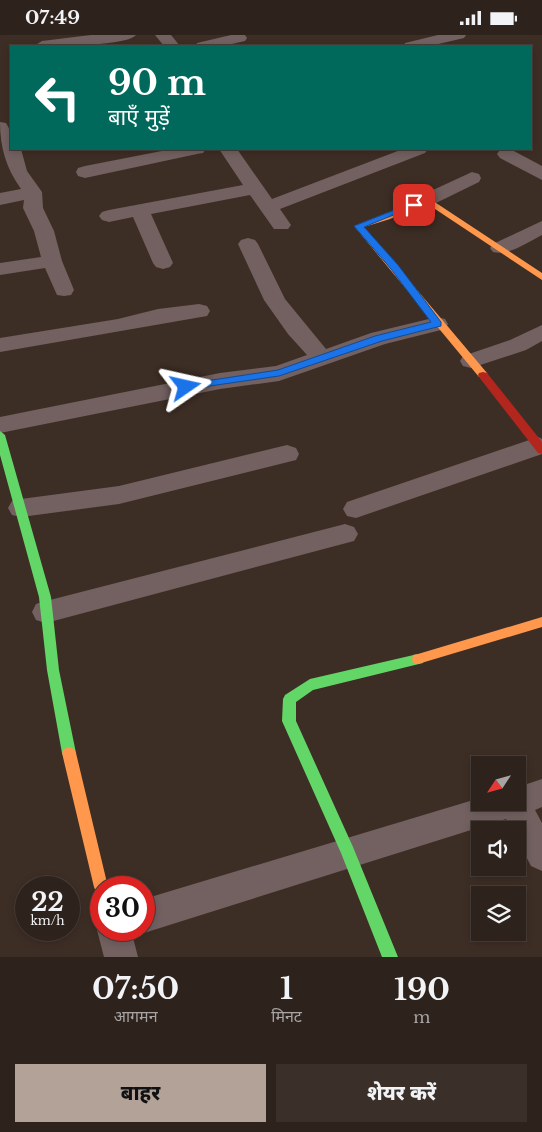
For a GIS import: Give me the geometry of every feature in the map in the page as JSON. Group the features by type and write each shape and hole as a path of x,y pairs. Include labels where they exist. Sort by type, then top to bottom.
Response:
{"street":[{"path":"50,45 128,35"},
{"path":"163,35 171,45"},
{"path":"415,45 458,35"},
{"path":"208,45 241,40"},
{"path":"0,127 10,146"},
{"path":"12,150 18,172 33,193 33,208 44,231 52,261 64,290"},
{"path":"85,172 192,150"},
{"path":"229,150 281,225"},
{"path":"268,207 416,150"},
{"path":"506,154 542,175"},
{"path":"356,509 540,448 471,361 437,324 394,267 358,226 426,200 472,178"},
{"path":"109,216 255,188"},
{"path":"0,199 33,193"},
{"path":"426,200 542,277"},
{"path":"140,210 164,263"},
{"path":"500,248 542,227"},
{"path":"248,244 276,300 296,329 321,357"},
{"path":"0,269 52,261"},
{"path":"0,345 118,326 158,316 200,311"},
{"path":"99,876 70,759 53,670 45,597 0,435 220,381 279,373 379,338 437,324"},
{"path":"471,361 518,345 542,332"},
{"path":"21,507 119,495 287,454"},
{"path":"46,612 345,535"},
{"path":"390,957 348,852 289,721 290,699 310,685 405,663 542,623"},
{"path":"526,798 542,793"},
{"path":"155,913 486,811"},
{"path":"517,811 542,855"},
{"path":"117,941 121,957"}],"traffic: fast":[{"path":"0,435 45,597 53,670 69,753"},
{"path":"390,957 348,852 289,721 290,699 310,685 418,659"}],"traffic: slow":[{"path":"483,375 358,226 387,217 427,200 542,277"},
{"path":"418,659 542,622"},
{"path":"69,753 98,876"}],"traffic: jam":[{"path":"483,375 542,450"}],"route":[{"path":"186,387 279,373 379,338 437,324 394,267 358,226 387,217 414,205"}]}
